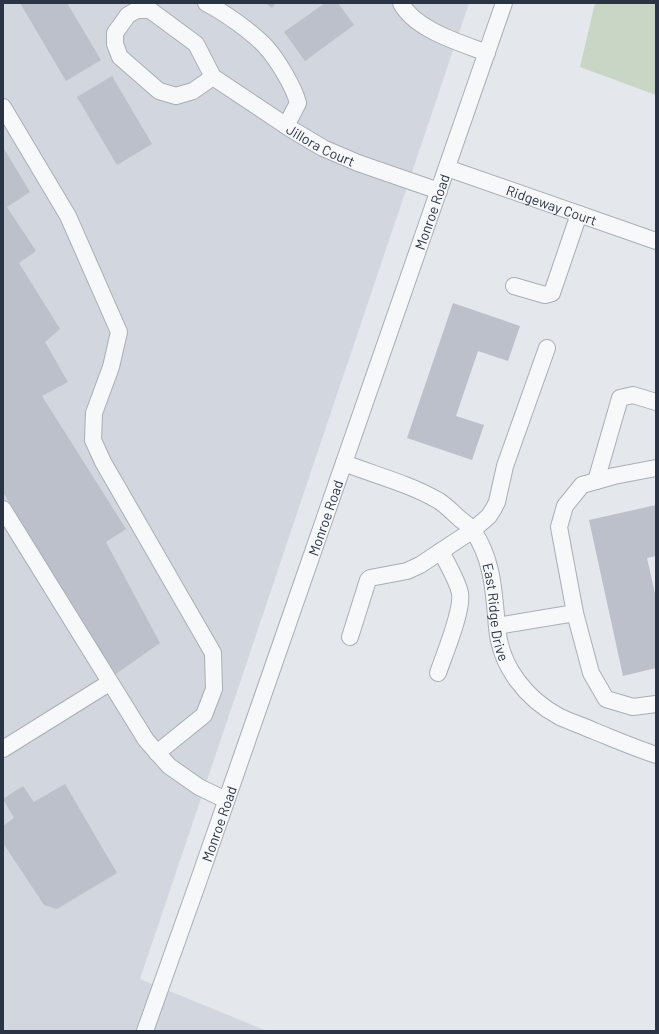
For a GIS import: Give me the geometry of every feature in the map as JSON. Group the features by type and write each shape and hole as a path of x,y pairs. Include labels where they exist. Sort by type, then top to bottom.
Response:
{"street":[{"path":"206,3 217,8 266,47 283,72 295,92 298,103 286,126"},
{"path":"402,3 410,16 417,21 445,36 487,53"},
{"name":"Monroe Road","path":"147,1031 504,3"},
{"path":"154,7 196,44 213,77 193,92 176,96 158,91 120,57 115,44 115,33 128,15 137,10 154,7"},
{"name":"Jillora Court","path":"213,77 286,126 323,148 358,163 439,191"},
{"path":"3,107 68,216 119,332 111,367 94,413 93,440 103,462 213,653 214,689 204,715 158,753"},
{"name":"Ridgeway Court","path":"447,168 656,241"},
{"path":"514,286 546,295 552,293 579,214"},
{"path":"350,638 368,580 370,578 407,571 420,565 473,530 489,516 494,508 505,466 547,348"},
{"path":"596,481 620,398 633,395 656,402"},
{"name":"East Ridge Drive","path":"344,463 417,490 440,502 473,530 491,572 494,587 499,643 505,661 524,689 540,703 560,717 656,755"},
{"path":"656,468 614,476 582,485 565,506 559,527 575,613 591,673 606,699 633,707 656,704"},
{"path":"3,509 146,740 169,766 199,787 226,800"},
{"path":"438,673 456,619 461,598 441,551"},
{"path":"497,626 575,613"},
{"path":"3,749 110,683"}],"shaded area":[{"path":"3,3 469,3 140,979 267,1031 3,1031"}],"green space":[{"path":"595,3 656,3 656,95 580,67"}],"building":[{"path":"20,3 67,3 101,60 66,81"},
{"path":"265,3 276,3 272,8"},
{"path":"325,3 338,3 354,25 305,61 284,32"},
{"path":"112,76 152,144 117,165 77,97"},
{"path":"3,147 30,192 7,207 36,251 19,263 60,329 45,342 68,382 42,396 126,529 106,542 160,643 113,676 3,492"},
{"path":"453,303 520,326 508,361 478,351 456,416 484,425 472,460 407,438"},
{"path":"656,505 656,556 647,558 656,598 656,668 623,676 589,520"},
{"path":"65,784 117,873 57,909 44,905 3,843 3,826 14,818 3,799 23,786 34,802"}]}
